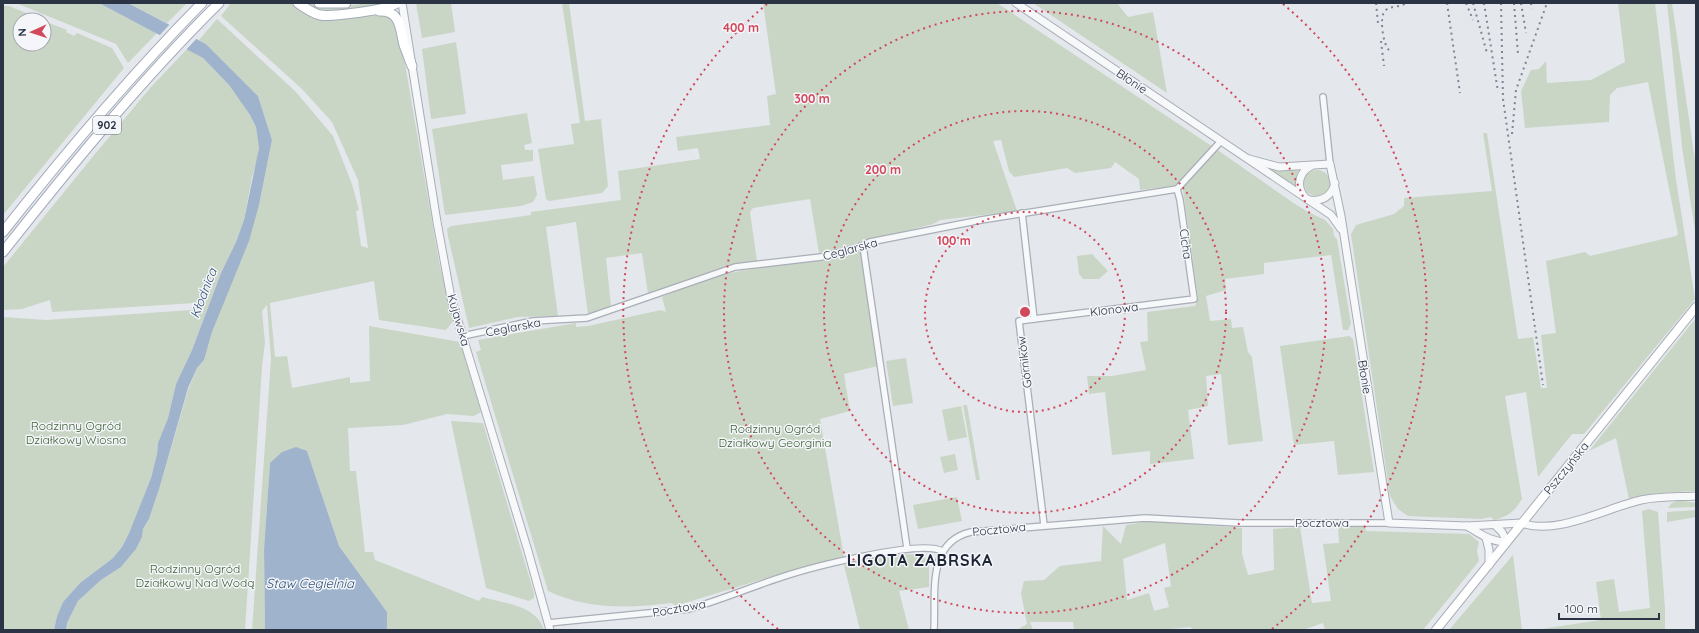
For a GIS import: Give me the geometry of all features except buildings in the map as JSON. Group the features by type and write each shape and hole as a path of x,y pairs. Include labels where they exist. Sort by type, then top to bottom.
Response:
{"main road":[{"name":"902","path":"3,232 46,177 137,72 202,3"},
{"name":"902","path":"3,252 119,111 219,3"},
{"path":"298,3 320,15 336,15 383,10 395,16 400,22 404,44 412,66"},
{"path":"319,3 346,3"},
{"path":"366,11 397,3"},
{"name":"Pszczyńska","path":"1436,630 1696,307"}],"street":[{"name":"Kujawska","path":"402,3 444,265 463,336 549,626"},
{"name":"Błonie","path":"1016,3 1335,218 1342,231"},
{"name":"Błonie","path":"1323,97 1330,164 1335,182 1389,523"},
{"path":"1177,189 1221,140"},
{"name":"Błonie","path":"1249,159 1272,166 1330,164"},
{"path":"1313,165 1304,171 1300,180 1300,189 1307,199 1317,200 1326,197 1334,189 1335,182"},
{"name":"Ceglarska","path":"463,336 533,321 587,318 735,267 821,257 863,246 870,242 904,235 1022,213 1177,189"},
{"name":"Cicha","path":"1177,189 1180,200 1194,299"},
{"name":"Górników","path":"1022,213 1034,319 1019,321 1044,525"},
{"path":"863,246 907,548"},
{"name":"Klonowa","path":"1034,319 1194,299"},
{"name":"Pocztowa","path":"1684,496 1696,501"},
{"name":"Pocztowa","path":"549,626 689,609 710,603 782,576 869,555 923,546 942,551 953,539 964,533 1044,525 1145,518 1239,523 1389,523 1466,526 1522,523 1535,527 1552,526 1641,500 1696,496"},
{"path":"1495,525 1502,532 1507,542"},
{"name":"Pocztowa","path":"1466,526 1496,542 1507,542"},
{"path":"1486,538 1489,550 1489,565"},
{"path":"934,630 936,570 942,551"}],"green space":[{"path":"16,3 99,3 157,33 128,63 116,44 52,18 52,12 38,12"},
{"path":"128,3 187,3 167,23"},
{"name":"Rodzinny Ogród Działkowy Nad Wodą","path":"231,3 293,3 311,15 380,12 387,13 398,23 439,262 454,320 446,330 379,320 374,281 270,303 275,357 287,356 292,388 350,377 350,383 370,381 369,326 460,342 481,412 474,416 447,414 403,425 348,428 350,471 356,471 365,552 373,552 375,560 479,601 482,597 518,606 534,615 544,630 387,630 387,612 339,546 307,451 270,463 264,549 265,630 252,630 271,359 267,305 262,311 265,342 262,367 245,630 66,630 67,623 78,601 101,580 121,567 136,549 142,537 143,529 149,519 160,486 188,390 197,368 204,360 212,332 259,205 272,140 258,96 206,44 199,40 217,19 296,92 333,136 352,184 359,210 356,211 361,246 368,248 358,180 332,122 302,89 221,16"},
{"path":"303,3 311,3 319,7 333,8 369,3 394,3 360,9 337,11 314,8"},
{"path":"416,3 451,3 455,32 422,38"},
{"path":"562,3 569,3 585,121 601,119 608,186 602,193 549,201 546,199 538,149 574,144 571,124 580,123"},
{"path":"763,3 997,3 1219,151 1292,202 1325,220 1333,229 1334,236 1337,239 1351,324 1348,330 1343,330 1331,255 1264,263 1264,274 1225,279 1226,290 1206,296 1210,321 1231,319 1232,328 1243,327 1248,352 1252,357 1263,441 1228,445 1221,374 1206,376 1208,406 1188,410 1194,459 1150,464 1150,451 1112,455 1105,392 1089,394 1087,376 1112,376 1146,370 1140,342 1148,341 1147,312 1195,306 1198,298 1183,190 1173,186 1140,190 1139,179 1115,162 1111,168 1075,173 1067,168 1014,177 1009,171 1001,140 993,141 1017,211 940,220 933,224 819,253 810,199 753,208 750,212 757,261 729,265 648,294 642,253 606,258 611,306 588,315 576,222 546,227 558,316 518,317 469,328 448,236 447,229 451,226 531,215 531,212 621,200 618,171 700,159 698,148 678,151 676,137 770,125 767,96 776,94"},
{"path":"1033,3 1117,3 1128,17 1153,12 1167,93"},
{"path":"1618,3 1655,3 1676,180 1695,299 1584,434 1572,434 1538,477 1526,392 1505,396 1522,499 1511,513 1494,520 1491,517 1481,519 1408,516 1398,509 1390,496 1351,234 1356,225 1394,214 1404,206 1404,198 1492,191 1483,133 1487,133 1518,339 1533,337 1541,388 1547,388 1541,335 1556,333 1546,261 1585,252 1590,256 1676,236 1678,234 1648,82 1617,88 1610,95 1609,122 1525,128 1521,91 1531,70 1539,69 1546,61 1547,83 1591,80 1625,62"},
{"path":"1667,3 1672,3 1696,167 1696,237 1682,147"},
{"path":"3,6 9,6 24,12 12,12 12,52 52,52 52,24 67,30 66,32 74,36 77,33 112,48 124,68 3,215"},
{"path":"456,42 466,114 431,119 422,49"},
{"name":"Rodzinny Ogród Działkowy Wiosna","path":"187,49 203,58 229,85 250,115 256,127 259,148 244,220 236,242 221,273 192,350 176,384 168,418 158,443 151,478 122,547 113,558 80,583 63,602 57,616 54,630 3,630 3,317 46,320 192,310 195,303 52,312 50,300 22,309 3,310 3,267 151,87"},
{"path":"527,113 532,143 524,145 525,150 533,150 533,161 501,165 503,180 534,176 537,195 533,202 521,206 445,215 432,129"},
{"path":"1269,170 1298,170 1296,187"},
{"path":"1317,170 1327,173 1330,183 1327,193 1317,196 1307,193 1304,183 1307,173"},
{"name":"Rodzinny Ogród Działkowy Georginia","path":"860,250 878,366 844,374 850,411 820,419 844,557 783,573 675,606 672,603 640,606 609,606 578,602 548,591 476,352 481,350 478,340 576,323 576,327 588,326 661,310 666,312 662,297 705,280 747,270 828,258"},
{"path":"1092,254 1108,271 1099,279 1083,279 1079,274 1077,256"},
{"path":"1696,318 1696,491 1657,493 1629,499 1616,438 1589,451"},
{"path":"1349,336 1353,339 1374,472 1338,475 1334,441 1294,445 1280,346"},
{"path":"906,358 913,403 893,406 886,361"},
{"path":"963,405 967,405 980,480 976,480"},
{"path":"961,406 967,437 948,441 942,410"},
{"path":"451,421 483,423 534,593 534,598 529,601 486,588"},
{"path":"955,454 958,470 944,473 940,457"},
{"path":"957,497 962,521 918,529 913,505"},
{"path":"1679,500 1696,503 1696,507 1668,508 1672,503"},
{"path":"1649,509 1658,512 1665,609 1665,630 1535,630 1601,620 1596,582 1614,579 1619,612 1650,608 1642,511"},
{"path":"1696,510 1696,517 1667,522 1667,512"},
{"path":"1150,521 1242,528 1242,554 1248,575 1274,570 1273,529 1300,527 1312,603 1331,601 1323,544 1339,543 1338,526 1365,526 1366,531 1469,534 1479,542 1477,551 1479,561 1423,630 1325,630 1323,623 1303,630 1194,630 1190,627 1163,630 1074,630 1073,622 1030,622 1033,630 1017,630 1027,624 1021,593 1024,581 1044,580 1060,566 1101,561 1103,526 1121,544 1126,525","holes":["1165,543 1171,586 1164,588 1169,607 1154,611 1149,593 1127,600 1123,559"]},
{"path":"889,554 890,556 916,555 929,561 929,587 899,591 909,630 860,630 844,565"},
{"path":"1513,555 1522,630 1449,630"}],"water":[{"path":"99,3 128,3 206,44 258,96 272,140 259,205 249,241 212,332 204,360 197,368 188,388 160,486 149,519 143,529 142,537 136,549 121,567 101,580 78,601 67,623 66,630 54,630 57,616 63,602 80,583 113,558 122,547 129,533 151,478 158,443 168,418 176,384 192,350 221,273 236,242 244,220 259,148 256,127 250,115 229,85 203,58"},
{"name":"Staw Cegielnia","path":"296,447 307,451 339,546 387,612 387,630 265,630 264,549 270,463 282,452"}],"pier":[{"path":"171,23 198,37 186,50 159,36"}],"railway":[{"path":"1376,3 1378,23"},
{"path":"1389,50 1382,30 1383,14 1387,9 1401,6 1406,3"},
{"path":"1447,3 1460,93"},
{"path":"1466,3 1473,20"},
{"path":"1473,3 1487,53"},
{"path":"1484,3 1498,92"},
{"path":"1501,3 1503,99 1543,385"},
{"path":"1514,3 1518,54"},
{"path":"1521,3 1526,33"},
{"path":"1531,3 1532,9"},
{"path":"1512,134 1516,90 1547,3"},
{"path":"1381,41 1384,66"}],"district":[{"name":"LIGOTA ZABRSKA","path":"920,560"}],"water label":[{"name":"Kłodnica","path":"203,293"}]}
